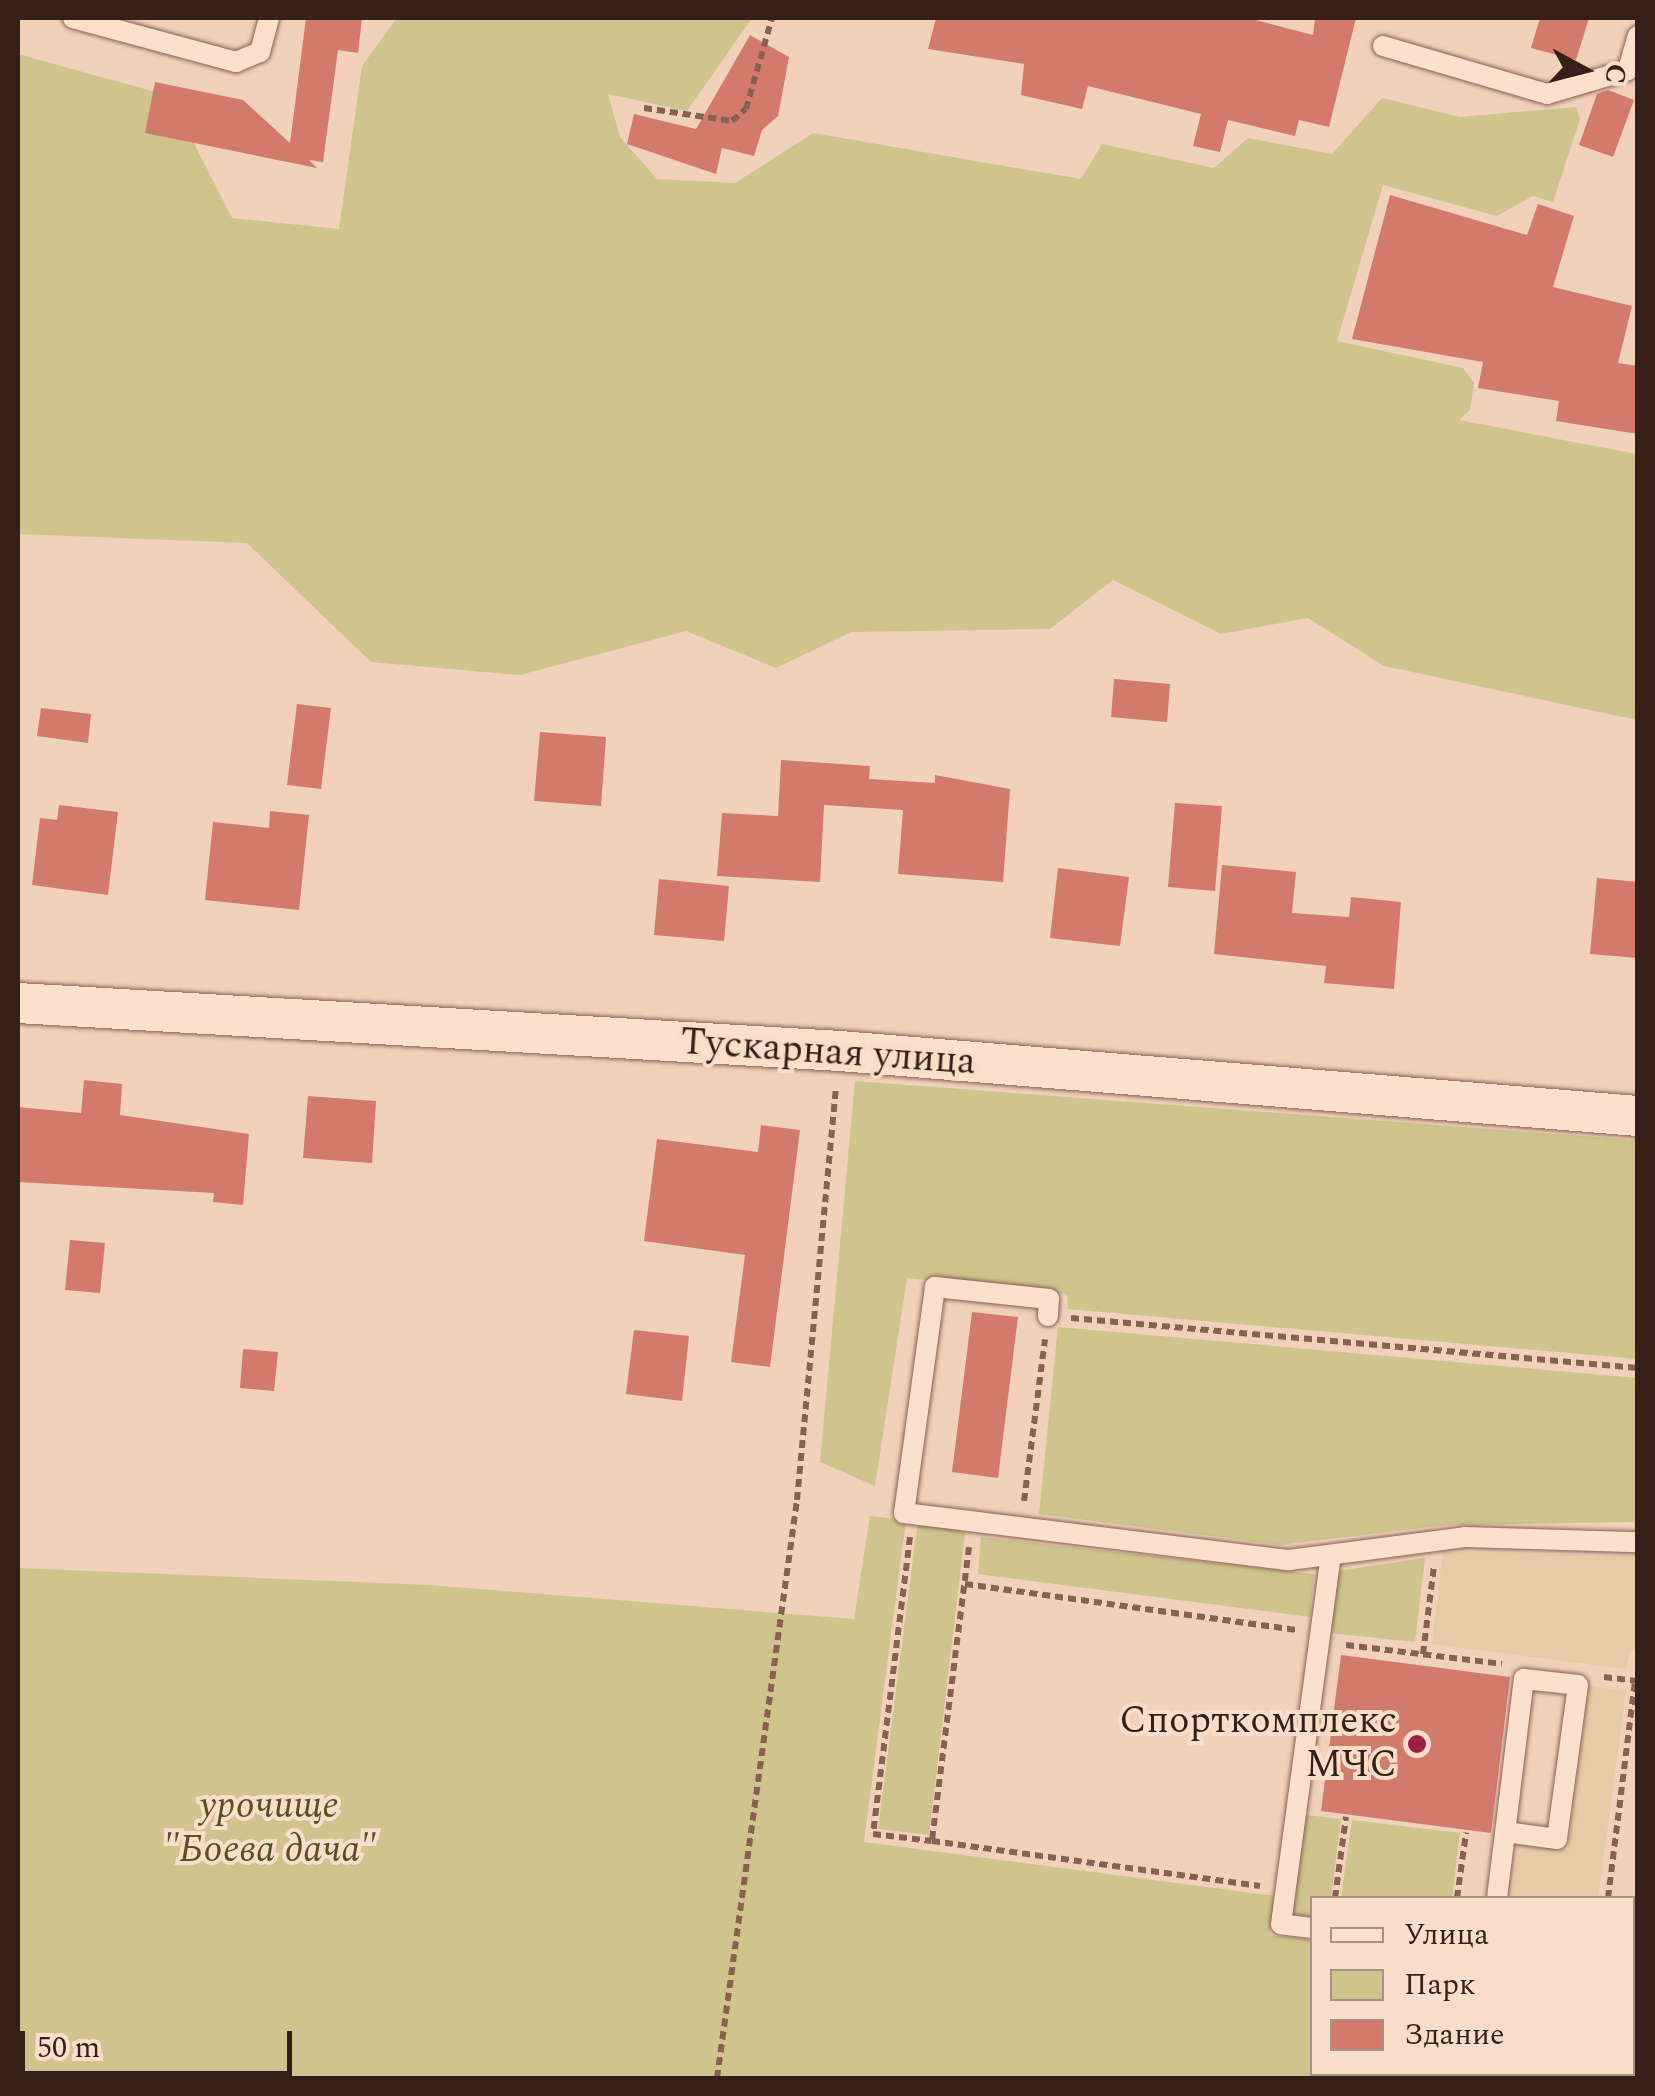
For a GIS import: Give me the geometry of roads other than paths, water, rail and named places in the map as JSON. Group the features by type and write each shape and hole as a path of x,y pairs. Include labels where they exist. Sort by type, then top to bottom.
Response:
{"street":[{"name":"Тускарная улица","path":"18,1003 840,1051 1638,1116"}],"lane":[{"path":"74,18 236,62 260,52 269,18"},
{"path":"1383,46 1547,94 1628,70 1638,36"},
{"path":"1048,1316 1050,1300 935,1287 904,1513 1289,1560 1437,1540 1638,1542"},
{"path":"1310,1928 1281,1924 1331,1555"},
{"path":"1497,1896 1505,1832 1524,1679 1578,1685 1557,1839 1505,1832"}],"place":[{"name":"Спорткомплекс МЧС","path":"1417,1744"}],"park label":[{"name":"урочище \"Боева дача\"","path":"269,1829"}]}
